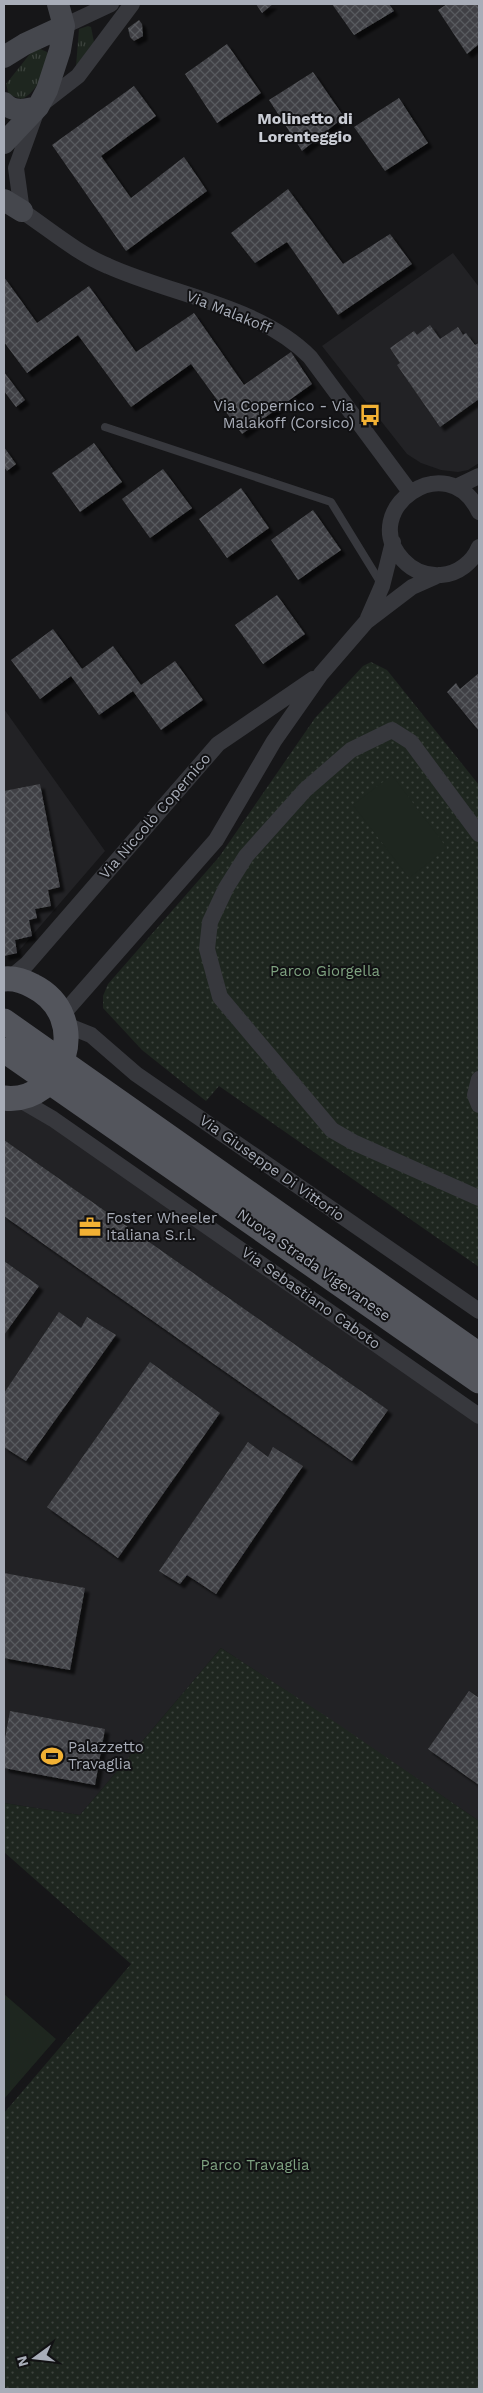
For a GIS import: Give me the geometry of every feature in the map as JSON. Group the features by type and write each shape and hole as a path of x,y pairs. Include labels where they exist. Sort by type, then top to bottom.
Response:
{"main road":[{"path":"6,979 24,981 43,990 64,1020 66,1046 56,1072 30,1094 8,1099"},
{"name":"Nuova Strada Vigevanese","path":"4,1021 56,1072 479,1381"},
{"name":"Nuova Strada Vigevanese","path":"4,1050 56,1072 479,1355"}],"street":[{"path":"13,205 16,168 38,107 47,90 60,50 64,26 58,4"},
{"path":"4,57 25,44 94,14 111,4"},
{"path":"4,143 38,107 78,76 132,4"},
{"path":"94,14 102,24 105,41"},
{"path":"4,37 4,46"},
{"path":"4,103 11,109 17,110 38,107"},
{"name":"Via Malakoff","path":"13,205 107,266 255,319 295,342 310,357 410,492"},
{"path":"456,488 479,476"},
{"path":"439,575 428,575 410,567 397,552 391,529 395,510 410,492 429,484 439,483 456,488 468,495 479,512"},
{"path":"366,622 382,586 393,542"},
{"name":"Via Niccolò Copernico","path":"64,1020 216,840 274,742 321,674 366,622 412,587 439,575 454,572 464,567 472,560 479,547"},
{"name":"Via Niccolò Copernico","path":"6,979 27,964 218,744 321,674"},
{"path":"479,834 411,742 392,730 351,750 305,790 246,856 226,888 210,922 207,949 220,997 332,1130 353,1142 479,1198"},
{"name":"Via Giuseppe Di Vittorio","path":"64,1020 90,1035 136,1074 479,1310"},
{"path":"479,1079 475,1095 479,1105"},
{"name":"Via Sebastiano Caboto","path":"8,1099 53,1119 479,1416"}],"lane":[{"path":"105,428 331,502 382,586"}],"shaded area":[{"path":"453,253 479,287 479,463 468,470 458,472 441,470 421,463 407,454 322,346"},
{"path":"4,709 105,851 17,953 4,956"},
{"path":"33,1098 479,1410 479,1821 221,1648 80,1815 4,1803 4,1112 10,1104"}],"green space":[{"path":"91,27 94,42 76,66 79,29"},
{"path":"38,48 47,52 48,58 45,71 37,85 22,99 9,95 6,84 33,50"},
{"name":"Parco Giorgella","path":"371,662 387,670 479,785 479,1267 219,1086 206,1101 142,1050 103,1008 103,996 108,984 219,857 315,718 363,666"},
{"path":"392,775 447,848 409,878 353,805"},
{"name":"Parco Travaglia","path":"221,1648 335,1722 479,1821 479,2389 4,2389 4,2113 131,1964 4,1852 4,1803 80,1815"},
{"path":"4,1994 56,2039 4,2099"}],"building":[{"path":"256,4 273,4 262,13"},
{"path":"332,4 389,4 394,11 354,35"},
{"path":"447,4 479,4 479,44 467,54 438,10"},
{"path":"139,20 142,24 143,36 134,41 130,37 128,28"},
{"path":"227,44 261,93 217,123 185,74"},
{"path":"313,72 344,117 302,151 269,100"},
{"path":"134,86 156,116 101,156 131,198 184,157 207,191 126,251 52,145"},
{"path":"399,98 428,143 385,171 354,127"},
{"path":"288,189 343,264 390,234 412,264 338,315 287,242 255,263 231,233"},
{"path":"4,277 37,323 89,286 136,352 194,313 244,385 291,352 312,384 242,434 191,364 131,407 78,335 27,373 4,342"},
{"path":"430,325 440,339 458,327 463,335 466,333 475,345 479,343 479,399 440,427 397,365 400,363 390,348 414,331 417,335"},
{"path":"4,372 25,400 16,407 4,391"},
{"path":"94,443 122,482 80,512 52,473"},
{"path":"4,447 16,464 7,471 4,467"},
{"path":"163,469 192,508 150,538 122,499"},
{"path":"241,488 269,528 227,558 199,519"},
{"path":"313,510 341,550 298,580 271,540"},
{"path":"277,595 305,634 263,664 235,625"},
{"path":"53,629 82,669 113,646 141,685 175,661 203,700 161,730 133,691 99,715 71,676 40,699 11,660"},
{"path":"479,673 479,731 447,692 456,683 460,689"},
{"path":"40,784 60,887 48,890 51,906 35,909 37,918 29,920 32,936 15,940 17,953 4,956 4,791"},
{"path":"4,1140 388,1410 352,1461 4,1216"},
{"path":"4,1261 39,1286 4,1335"},
{"path":"59,1312 81,1328 87,1317 116,1335 26,1461 4,1447 4,1393"},
{"path":"150,1362 220,1413 118,1558 47,1507"},
{"path":"248,1442 268,1457 273,1447 303,1466 216,1594 187,1575 180,1584 159,1571"},
{"path":"4,1573 85,1588 70,1670 4,1658"},
{"path":"469,1691 479,1698 479,1785 428,1749"},
{"name":"Palazzetto Travaglia","path":"10,1711 105,1729 95,1785 4,1768 4,1744"}],"place":[{"name":"Via Copernico - Via Malakoff (Corsico)","path":"370,415"},
{"name":"Foster Wheeler Italiana S.r.l.","path":"90,1227"},
{"name":"Palazzetto Travaglia","path":"52,1756"}],"district":[{"name":"Molinetto di Lorenteggio","path":"305,127"}]}
